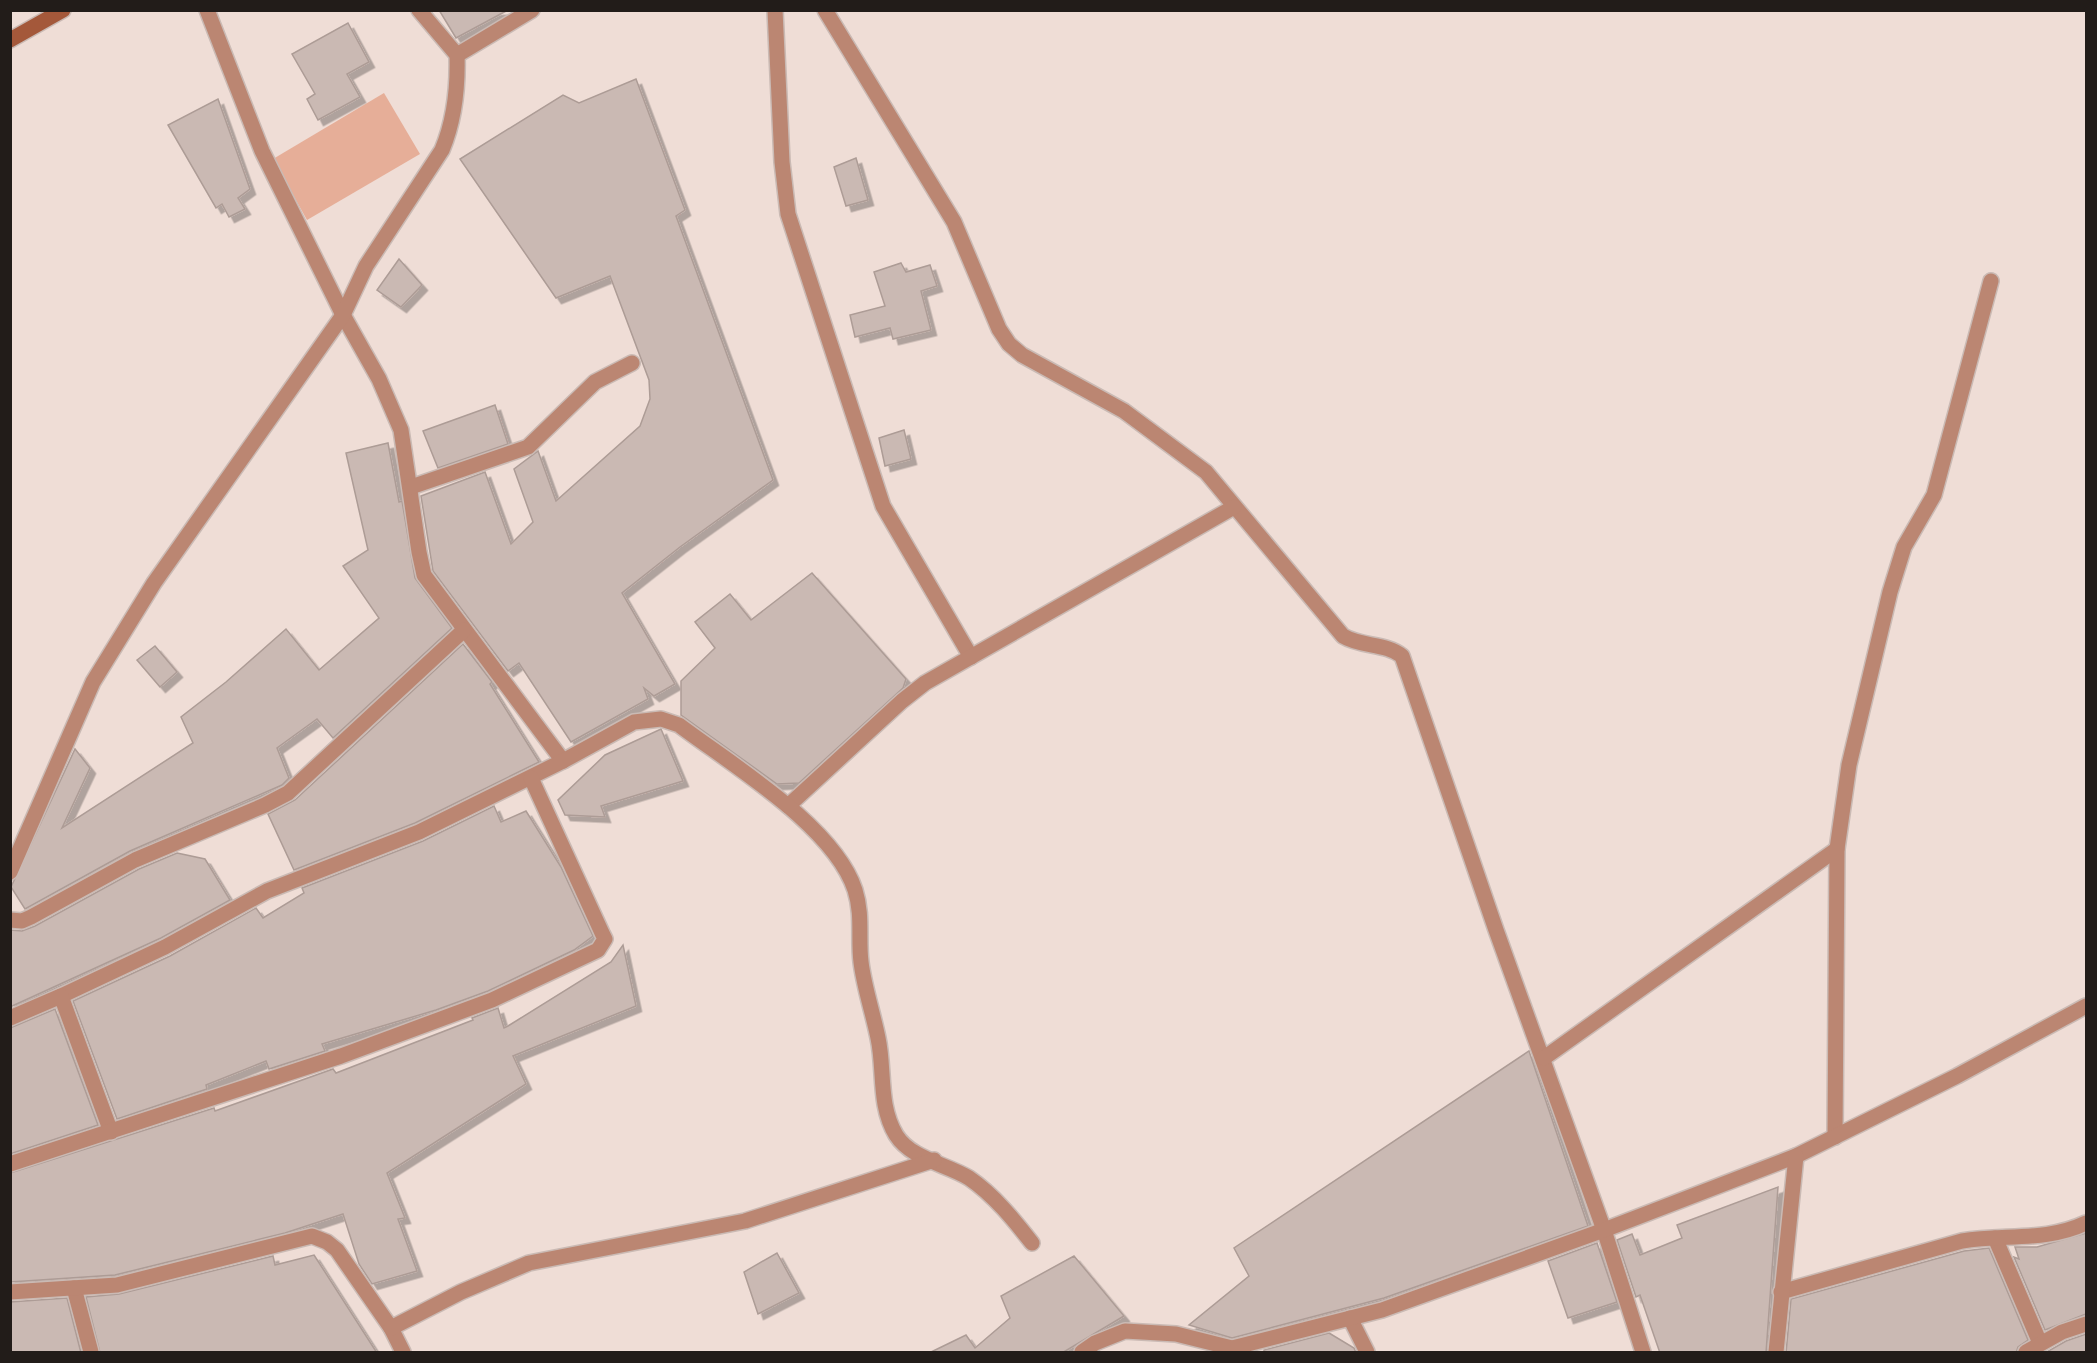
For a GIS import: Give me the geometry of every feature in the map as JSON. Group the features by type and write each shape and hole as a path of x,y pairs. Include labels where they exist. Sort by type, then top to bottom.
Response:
{"street":[{"path":"10,40 63,10"},
{"path":"207,10 262,151 343,315 379,379 401,430 421,567 464,630 563,761"},
{"path":"10,872 93,682 154,583 343,315 366,266 442,150 453,113 457,55 419,10"},
{"path":"457,55 532,10"},
{"path":"775,10 782,162 789,214 883,506 971,657"},
{"path":"825,10 954,222 999,329 1009,344 1022,355 1124,411 1206,472 1343,636 1350,640 1395,650 1402,656 1496,930 1544,1058 1604,1230 1643,1353"},
{"path":"1835,1137 1837,849 1849,765 1890,592 1904,547 1934,495 1991,281"},
{"path":"411,487 528,447 595,382 632,363"},
{"path":"788,806 902,701 925,683 1233,507"},
{"path":"10,920 22,921 31,917 135,860 288,793 464,630"},
{"path":"10,1018 165,947 267,891 419,832 531,778 633,722 662,719 679,725 788,806 837,855 855,889 861,915 861,962 880,1046 885,1109 896,1135 910,1151 934,1160 970,1179 1008,1212 1032,1243"},
{"path":"10,1164 340,1056 482,1004 598,951 604,939 602,933 531,778"},
{"path":"1544,1058 1837,849"},
{"path":"61,996 111,1132"},
{"path":"1082,1353 1095,1343 1125,1331 1176,1334 1232,1348 1382,1310 1604,1230 1796,1156 2086,1006"},
{"path":"1776,1353 1796,1156"},
{"path":"391,1328 461,1292 529,1263 745,1221 934,1160"},
{"path":"1781,1292 1962,1241 2052,1235 2086,1223"},
{"path":"10,1293 117,1285 312,1236 327,1242 337,1250 391,1328 403,1353"},
{"path":"1995,1238 2040,1343"},
{"path":"74,1288 91,1353"},
{"path":"1350,1318 1367,1353"},
{"path":"2026,1353 2040,1343 2086,1324"}],"shaded area":[{"path":"384,93 420,154 307,220 273,159"}],"building":[{"path":"439,10 508,10 456,38"},
{"path":"348,23 369,62 347,74 360,97 318,120 307,99 315,94 292,54"},
{"path":"636,79 685,210 676,216 773,480 680,547 622,593 675,684 654,696 644,688 648,699 571,742 519,663 508,671 433,571 421,496 485,472 511,544 533,522 514,469 538,451 556,501 640,426 650,399 649,380 610,276 556,298 460,159 563,95 579,103"},
{"path":"218,99 250,189 238,198 245,209 229,217 222,204 216,208 168,125"},
{"path":"856,158 868,200 846,206 834,167"},
{"path":"399,259 422,285 401,307 377,290"},
{"path":"901,263 906,272 930,265 937,286 921,291 931,330 893,339 890,328 855,337 850,315 885,306 874,272"},
{"path":"495,405 508,444 438,468 423,431"},
{"path":"904,430 911,459 885,466 879,438"},
{"path":"388,443 399,502 402,501 415,578 452,628 333,738 317,719 277,748 289,778 282,785 130,851 25,909 11,887 75,749 90,768 62,828 193,743 181,717 226,682 286,629 319,670 379,618 343,566 368,550 346,453"},
{"path":"812,573 906,679 903,688 799,783 777,784 681,715 681,681 715,648 695,622 730,594 751,620"},
{"path":"463,644 492,682 490,684 539,762 415,823 294,870 268,814 295,800"},
{"path":"155,646 177,672 160,687 137,660"},
{"path":"661,729 683,781 601,806 605,817 565,815 558,800 605,755"},
{"path":"494,806 501,822 526,811 561,867 593,936 574,950 488,991 436,1010 322,1044 325,1051 269,1069 266,1061 206,1085 207,1089 117,1119 73,1001 170,956 256,908 263,918 304,893 302,888 423,841"},
{"path":"177,853 205,859 230,900 161,938 10,1007 10,930 22,931 35,926 139,869"},
{"path":"623,945 636,1006 513,1056 526,1084 387,1173 405,1218 398,1219 417,1271 372,1284 359,1264 343,1214 285,1233 115,1275 10,1282 10,1173 214,1108 215,1111 333,1069 336,1073 473,1020 472,1018 498,1008 504,1028 611,962"},
{"path":"55,1009 98,1125 10,1154 10,1028"},
{"path":"1529,1051 1588,1226 1384,1298 1232,1338 1189,1325 1249,1276 1234,1248"},
{"path":"1778,1187 1766,1353 1660,1353 1640,1295 1636,1297 1617,1240 1632,1234 1640,1255 1682,1238 1677,1225"},
{"path":"2086,1233 2086,1314 2045,1330 2014,1257 2019,1259 2015,1247 2037,1247"},
{"path":"1597,1243 1617,1302 1568,1318 1548,1261"},
{"path":"1989,1248 2028,1340 2018,1347 2016,1353 1786,1353 1791,1299 1964,1251"},
{"path":"777,1253 799,1293 758,1314 744,1272"},
{"path":"314,1255 377,1353 100,1353 86,1297 119,1294 273,1256 275,1265"},
{"path":"1074,1256 1124,1316 1062,1353 929,1353 966,1335 975,1348 1010,1318 1001,1296"},
{"path":"67,1298 81,1353 10,1353 10,1302"},
{"path":"1329,1333 1354,1348 1356,1353 1264,1353 1264,1350"},
{"path":"2086,1334 2086,1353 2045,1353 2066,1341"}]}
